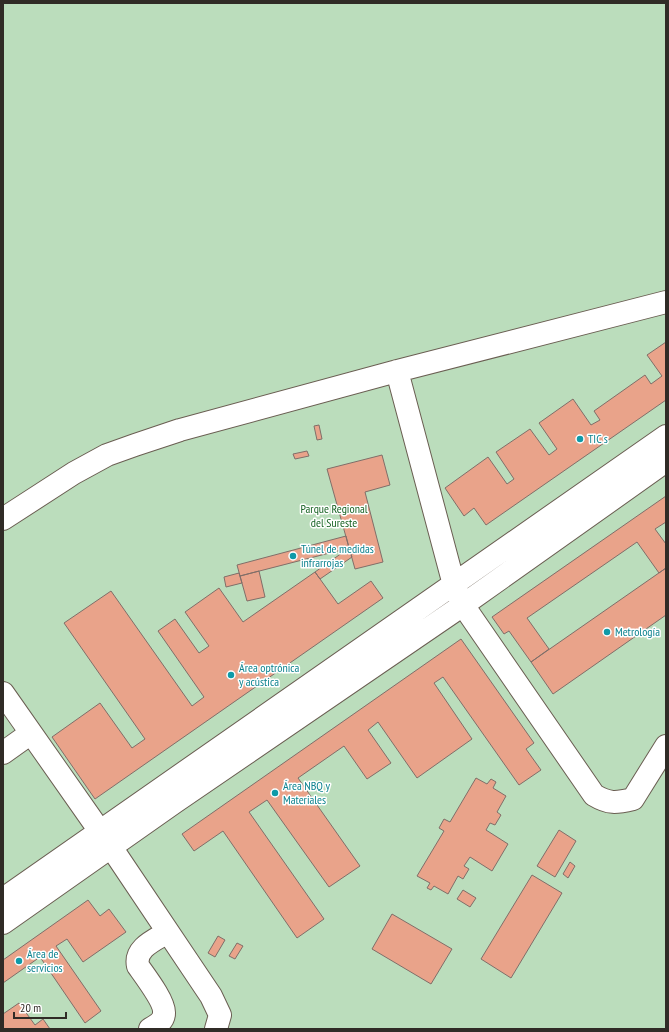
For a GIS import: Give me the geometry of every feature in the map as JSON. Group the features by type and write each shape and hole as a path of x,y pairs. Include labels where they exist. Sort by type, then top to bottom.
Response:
{"street":[{"path":"3,519 74,473 107,455 180,430 397,371 666,302"},
{"path":"397,371 454,585 463,605 594,795 605,802 619,802 633,799 666,746"},
{"path":"3,923 106,839 454,585 666,436"},
{"path":"3,899 106,839 376,663 463,605 666,461"},
{"path":"3,693 106,839 211,996 220,1015 216,1029"},
{"path":"3,753 31,733"},
{"path":"150,1029 162,1021 164,1013 163,1004 138,966 137,960 142,948 168,932"}],"green space":[{"name":"Parque Regional del Sureste","path":"3,3 666,3 666,1029 3,1029"}],"building":[{"name":"TIC s","path":"666,342 666,400 486,525 474,508 464,516 445,488 488,457 507,484 514,479 496,452 530,429 549,455 557,449 539,423 573,399 591,425 600,420 594,411 645,375 651,384 662,376 647,355"},
{"path":"319,425 322,439 317,440 314,426"},
{"path":"307,451 309,456 295,459 293,454"},
{"path":"382,455 390,485 365,492 383,562 355,569 327,469"},
{"path":"666,496 666,522 655,529 666,544 666,568 659,573 637,542 527,618 549,649 531,662 509,631 504,634 492,617"},
{"name":"Túnel de medidas infrarrojas","path":"346,536 349,548 240,576 237,565"},
{"path":"349,548 352,557 320,579 315,572"},
{"name":"Metrología","path":"666,568 666,615 553,694 531,662"},
{"path":"259,571 265,597 247,601 240,576"},
{"name":"Área optrónica y acústica","path":"315,572 338,604 371,581 383,598 95,799 52,737 100,703 132,748 145,739 64,623 111,591 192,706 204,697 158,631 175,619 199,653 209,646 185,612 219,588 243,622"},
{"path":"239,573 242,583 226,587 224,577"},
{"name":"Área NBQ y Materiales","path":"461,639 534,743 526,749 541,770 519,785 443,677 434,683 472,739 417,778 378,722 368,730 391,763 367,779 344,746 298,778 360,866 329,887 267,800 249,812 324,919 297,938 223,831 194,851 182,834"},
{"path":"476,778 487,784 491,779 496,782 493,788 506,796 497,812 501,815 495,825 490,823 486,830 508,844 492,871 470,857 464,866 469,869 463,879 458,876 448,894 434,886 431,890 427,888 430,883 417,876 444,831 439,828 444,819 450,822"},
{"path":"559,830 576,841 555,877 537,866"},
{"path":"570,862 575,866 568,878 563,874"},
{"path":"532,875 562,893 511,978 481,959"},
{"path":"463,890 476,898 470,907 457,899"},
{"name":"Área de servicios","path":"88,900 100,916 109,909 126,932 83,962 67,939 56,946 101,1011 85,1023 40,957 3,983 3,960"},
{"path":"392,914 452,949 431,984 372,949"},
{"path":"218,936 225,940 215,957 208,953"},
{"path":"237,943 243,946 235,959 229,956"},
{"name":"Área de servicios","path":"19,1003 35,1025 43,1019 50,1029 3,1029 3,1014"}],"place":[{"name":"TIC s","path":"580,439"},
{"name":"Túnel de medidas infrarrojas","path":"293,556"},
{"name":"Metrología","path":"607,632"},
{"name":"Área optrónica y acústica","path":"231,675"},
{"name":"Área NBQ y Materiales","path":"275,793"},
{"name":"Área de servicios","path":"19,961"}]}
